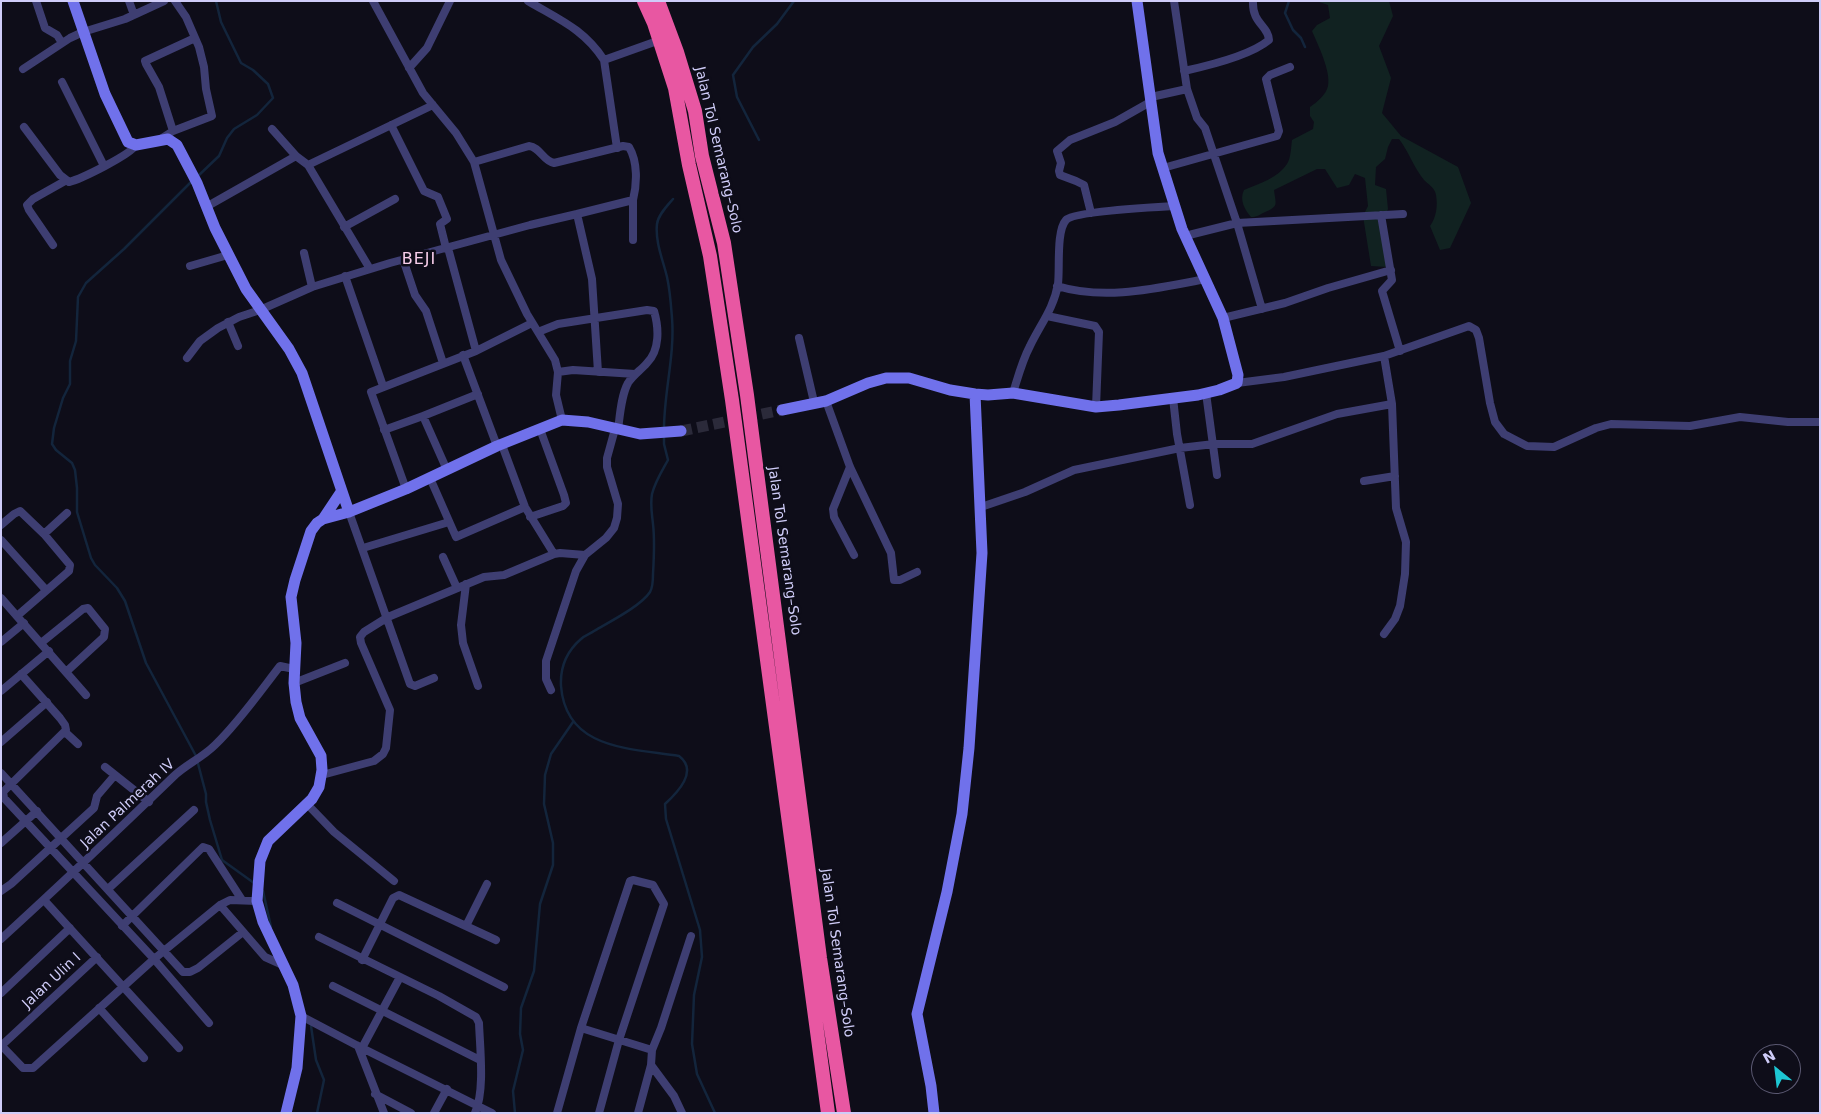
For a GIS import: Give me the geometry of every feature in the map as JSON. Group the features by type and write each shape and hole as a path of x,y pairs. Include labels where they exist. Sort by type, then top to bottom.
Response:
{"highway":[{"name":"Jalan Tol Semarang–Solo","path":"644,1 660,40 675,88 689,165 711,266 732,400 828,1113"},
{"name":"Jalan Tol Semarang–Solo","path":"658,1 677,52 695,111 702,156 724,243 747,395 820,958 844,1113"}],"street":[{"path":"36,1 45,28 57,35 62,43"},
{"path":"73,1 105,94 128,142 136,145 168,139 177,145 194,178 228,255 246,289 289,349 302,373 341,492 411,684 415,686 434,678"},
{"path":"129,1 134,15"},
{"path":"23,69 62,43 83,32 134,15 164,1"},
{"path":"160,140 173,132 212,116 206,89 204,66 195,38 186,17 175,1"},
{"path":"373,1 423,93 456,133 474,162 501,260 532,323 550,350 558,372 556,392 562,420"},
{"path":"409,68 427,48 450,1"},
{"path":"528,1 579,31 595,45 604,60 617,148"},
{"path":"1137,1 1158,153 1185,236 1223,318 1238,375 1238,383"},
{"path":"1174,1 1187,89 1197,118 1204,128 1214,154 1237,222 1262,309"},
{"path":"1184,71 1217,64 1268,40 1267,32 1254,16 1253,1"},
{"path":"173,132 158,87 145,61 195,38"},
{"path":"604,60 660,40"},
{"path":"1163,168 1279,135 1266,79 1270,75 1290,67"},
{"path":"62,82 104,166"},
{"path":"1091,213 1084,185 1076,180 1060,175 1061,163 1057,151 1070,140 1115,122 1151,99 1187,89"},
{"path":"308,165 433,105"},
{"path":"391,125 424,191 438,197 447,219 440,224 476,351"},
{"path":"24,127 65,181"},
{"path":"272,129 296,156 308,165 370,268"},
{"path":"53,245 27,205 33,199 65,181 74,181 104,166 130,151 136,145"},
{"path":"474,162 529,146 535,147 548,161 554,163 627,146 631,150 636,177 633,240"},
{"path":"206,206 296,156"},
{"path":"344,227 395,199"},
{"path":"187,358 200,341 228,322 312,287 403,259 634,200"},
{"path":"1014,393 1023,361 1053,304 1057,286 1061,229 1066,220 1073,216 1091,213 1175,206"},
{"path":"577,214 592,279 598,372"},
{"path":"1185,236 1237,222 1403,214"},
{"path":"1381,215 1392,281 1382,291 1400,351"},
{"path":"304,253 312,287"},
{"path":"190,266 228,255"},
{"path":"403,259 415,295 426,311 443,363"},
{"path":"1223,318 1262,309 1391,270"},
{"path":"345,276 383,386"},
{"path":"1057,286 1081,292 1113,293 1151,289 1206,279"},
{"path":"538,332 558,324 647,310 654,311 657,344 656,352 635,374 626,387 607,467 618,504 617,518 614,528 606,538 585,555 576,571 546,661 546,679 551,690"},
{"path":"1047,316 1098,328 1096,407"},
{"path":"228,322 238,346"},
{"path":"406,489 371,394 373,391 476,351 532,323"},
{"path":"782,410 820,401 880,379 893,378 909,378 950,390 975,394 1014,393 1096,407 1120,406 1206,393 1238,383 1284,377 1384,356 1468,326 1473,327 1479,338 1495,422 1500,430 1517,442 1532,446 1554,447 1596,428 1611,424 1690,426 1740,417 1788,422 1820,422"},
{"path":"799,338 820,401 891,553 894,580 900,580 917,572"},
{"path":"463,355 525,508 554,554"},
{"path":"1384,356 1392,404 1396,508 1406,542 1405,574 1400,606 1395,619 1384,634"},
{"path":"558,372 573,370 635,374"},
{"path":"1206,393 1217,476"},
{"path":"384,430 478,394"},
{"path":"934,1113 931,1086 917,1014 947,892 962,814 969,748 982,553 975,394"},
{"path":"1173,398 1190,505"},
{"path":"981,507 1025,492 1074,470 1180,448 1214,444 1252,444 1337,414 1392,404"},
{"path":"423,416 447,470"},
{"path":"286,1113 297,1068 301,1016 298,999 285,966 263,922 258,896 258,877 260,861 273,834 307,804 319,787 322,775 321,756 300,718 294,683 296,643 291,606 292,589 311,531 323,519 349,512 406,489 562,420 588,422 634,433 654,434 681,431"},
{"path":"530,517 563,506 566,503 540,429"},
{"path":"850,467 832,509 854,555"},
{"path":"1364,481 1395,476"},
{"path":"430,478 457,538 525,508"},
{"path":"323,519 341,492"},
{"path":"1,525 14,514 20,512 44,534 71,567 69,571 17,616"},
{"path":"44,534 67,513"},
{"path":"363,548 449,522"},
{"path":"1,540 46,590"},
{"path":"322,775 374,761 379,758 386,748 390,710 360,640 364,632 388,617 484,577 504,575 554,554 585,555"},
{"path":"443,557 458,588"},
{"path":"466,584 461,625 463,643 478,686"},
{"path":"1,598 86,694"},
{"path":"41,643 83,609 88,608 91,611 106,629 104,637 66,672"},
{"path":"1,642 24,623"},
{"path":"1,691 48,652"},
{"path":"294,683 345,663"},
{"name":"Jalan Palmerah IV","path":"1,939 85,863 174,775 202,757 230,730 280,666 294,669"},
{"path":"22,674 65,725 65,732 3,792 6,802 154,959 209,1023"},
{"path":"1,742 46,702"},
{"path":"65,732 78,744"},
{"path":"105,768 148,802"},
{"path":"1,772 183,972 190,972 198,968 243,932"},
{"path":"1,891 95,807 97,796 115,775"},
{"path":"307,804 334,832 394,881"},
{"path":"108,889 194,810"},
{"path":"1,843 37,811"},
{"path":"122,926 203,847 208,849 242,900"},
{"path":"557,1113 581,1028 630,882 634,880 652,885 664,904 619,1040 599,1113"},
{"path":"466,926 488,884"},
{"path":"362,960 394,898 399,895 496,940"},
{"path":"1,1045 23,1068 33,1068 154,959 220,905 230,900 242,900 258,896"},
{"path":"44,900 179,1048"},
{"path":"337,904 504,986"},
{"path":"220,905 265,957 285,966"},
{"path":"1,993 70,928"},
{"path":"638,1113 652,1065 652,1050 664,1020 691,936"},
{"path":"320,937 476,1017 480,1023 481,1085 479,1105 474,1113"},
{"name":"Jalan Ulin I","path":"1,1045 97,956"},
{"path":"384,1113 375,1094 360,1047 382,1012 400,977"},
{"path":"333,986 480,1060"},
{"path":"99,1008 144,1058"},
{"path":"301,1016 492,1113"},
{"path":"581,1028 652,1050"},
{"path":"652,1065 684,1112"},
{"path":"434,1113 446,1089"},
{"path":"375,1094 411,1113"}],"shaded area":[{"path":"1316,1 1389,1 1393,16 1379,46 1391,78 1382,113 1401,136 1458,167 1471,203 1450,248 1440,250 1430,226 1437,208 1434,190 1420,175 1399,139 1392,139 1385,159 1376,167 1375,185 1386,189 1388,209 1381,225 1387,267 1371,266 1363,216 1368,206 1365,178 1355,174 1349,185 1337,188 1325,169 1317,169 1274,190 1275,205 1268,211 1251,217 1245,208 1242,201 1244,190 1279,173 1288,162 1292,140 1313,129 1314,122 1310,116 1310,107 1321,98 1327,89 1328,73 1312,31 1317,25 1330,18 1328,5"}],"waterway":[{"path":"198,176 219,156 227,138 234,129 257,115 273,98 268,84 253,70 241,63 221,22 216,1"},
{"path":"759,140 737,97 733,75 753,47 777,24 794,1"},
{"path":"1289,1 1285,13 1293,30 1301,38 1305,47"},
{"path":"192,181 124,249 86,283 78,297 76,341 70,361 70,384 63,398 54,428 52,444 56,450 72,463 75,470 77,512 91,558 95,565 117,588 125,601 146,663 196,756 206,794 210,820 222,860 254,883"},
{"path":"664,429 673,332 669,287 658,244 657,224 659,217 673,199"},
{"path":"664,437 668,460 655,485 651,498 654,530 653,581 651,590 640,603 584,636 576,644 565,660 561,686 565,707 575,723 588,734 604,742 621,747 679,756 685,762 687,775 680,788 665,804 666,819 700,930 702,957 694,995 692,1044 697,1074 715,1113"},
{"path":"515,1113 513,1091 523,1050 520,1034 521,1008 534,971 540,904 553,865 553,843 544,804 545,775 551,754 573,722"},
{"path":"263,891 271,927"},
{"path":"311,1026 316,1060 324,1080 317,1113"}],"tunnel":[{"path":"681,431 782,410"}],"district":[{"name":"BEJI","path":"419,260"}]}
